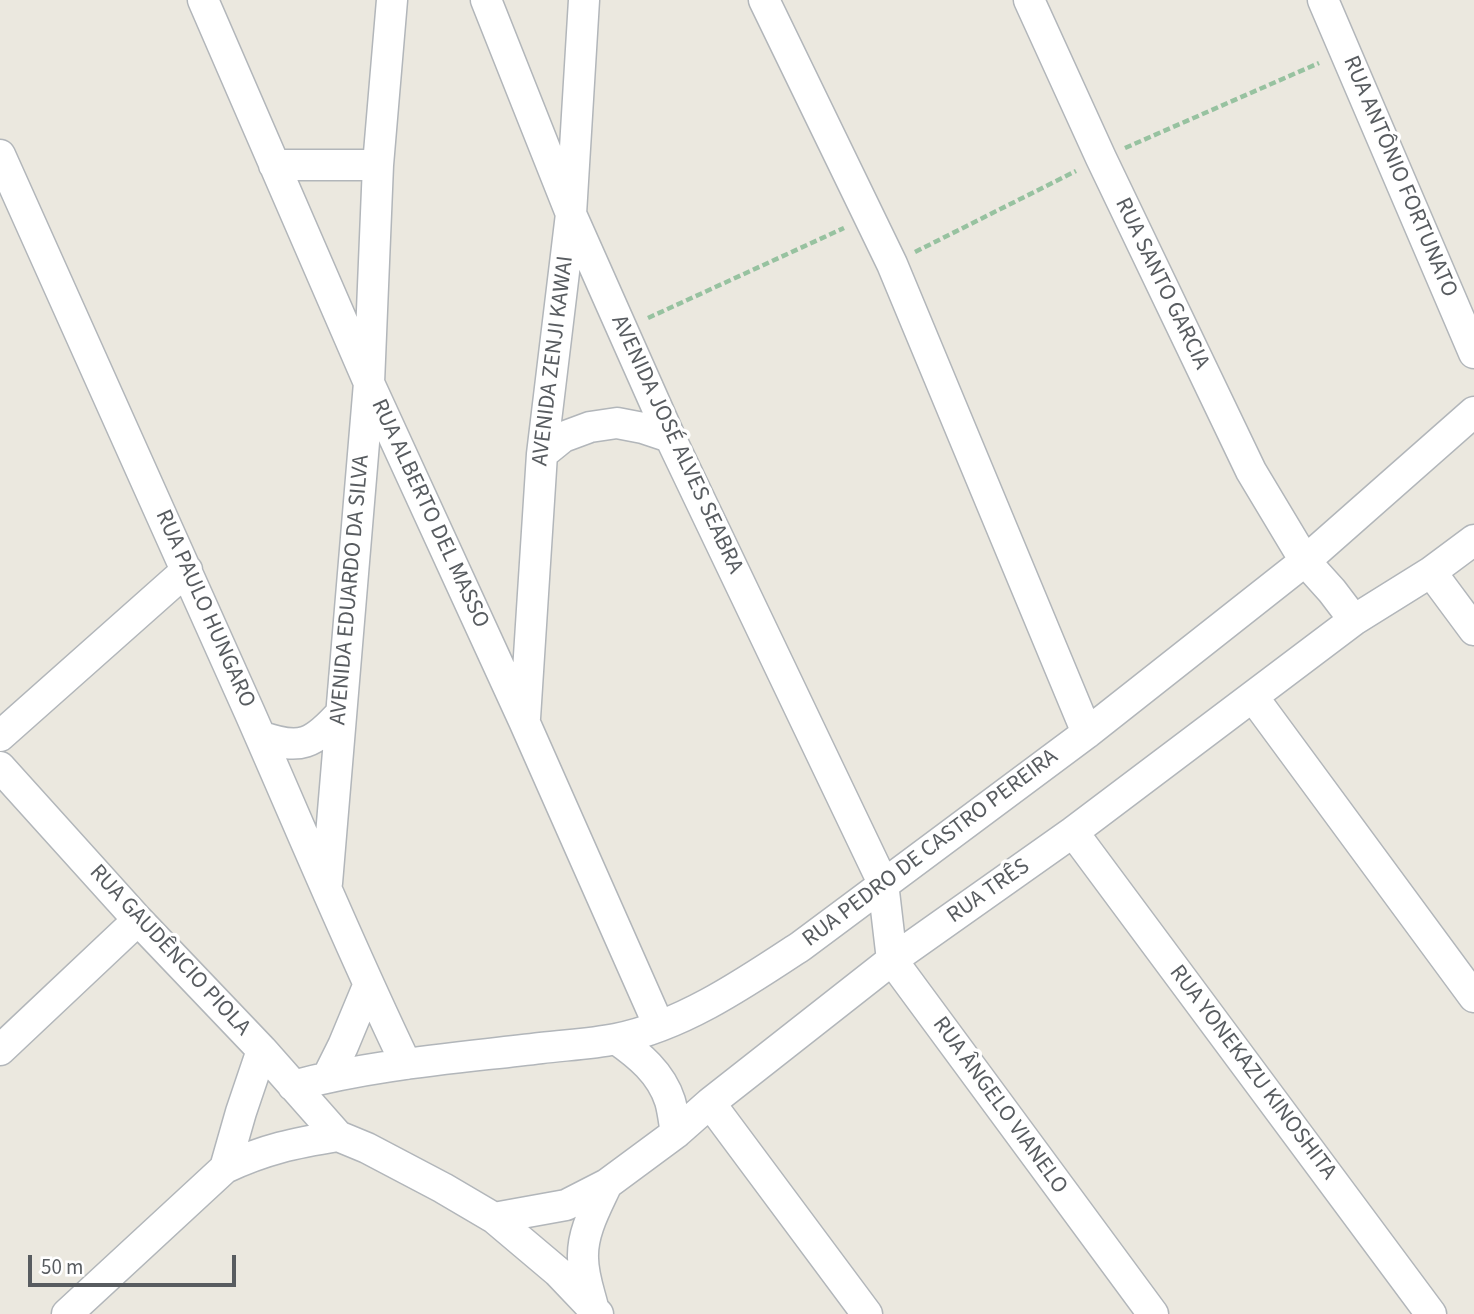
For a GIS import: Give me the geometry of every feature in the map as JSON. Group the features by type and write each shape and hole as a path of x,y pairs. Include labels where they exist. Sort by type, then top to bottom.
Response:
{"street":[{"name":"RUA ALBERTO DEL MASSO","path":"203,0 369,383 524,721 659,1026"},
{"name":"AVENIDA EDUARDO DA SILVA","path":"326,886 369,383 378,164 392,0"},
{"name":"AVENIDA JOSÉ ALVES SEABRA","path":"486,0 571,214 670,437 883,883"},
{"name":"AVENIDA ZENJI KAWAI","path":"524,721 542,454 571,214 584,0"},
{"path":"764,0 892,264 1087,733"},
{"name":"RUA SANTO GARCIA","path":"1029,0 1101,159 1251,471 1305,561 1354,620"},
{"name":"RUA ANTÔNIO FORTUNATO","path":"1323,0 1474,353"},
{"name":"RUA PAULO HUNGARO","path":"0,155 187,570 368,986 406,1064"},
{"path":"274,164 378,164"},
{"name":"RUA PEDRO DE CASTRO PEREIRA","path":"293,1086 328,1076 406,1064 616,1039 659,1026 708,1003 801,946 1087,733 1305,561 1474,412"},
{"path":"542,454 563,437 590,427 617,423 670,437"},
{"name":"RUA TRÊS","path":"494,1218 566,1205 607,1184 676,1133 710,1103 892,960 1073,832 1354,620 1431,572 1474,540"},
{"path":"0,736 187,570"},
{"path":"1431,572 1474,630"},
{"path":"1253,697 1474,998"},
{"path":"260,736 278,743 302,743 314,739 326,730 341,713"},
{"name":"RUA GAUDÊNCIO PIOLA","path":"0,767 338,1136"},
{"name":"RUA YONEKAZU KINOSHITA","path":"1073,832 1431,1314"},
{"name":"RUA ÂNGELO VIANELO","path":"883,883 892,960 1153,1314"},
{"path":"0,1050 138,920"},
{"path":"328,1076 368,986"},
{"path":"616,1039 638,1055 663,1085 670,1101 676,1133"},
{"path":"225,1168 262,1050"},
{"path":"710,1103 867,1314"},
{"path":"67,1314 225,1168 252,1155 281,1146 338,1136 367,1148 494,1218 558,1272 595,1311"},
{"path":"595,1311 584,1272 583,1256 588,1226 607,1184"}],"path":[{"path":"622,329 870,216"}]}
